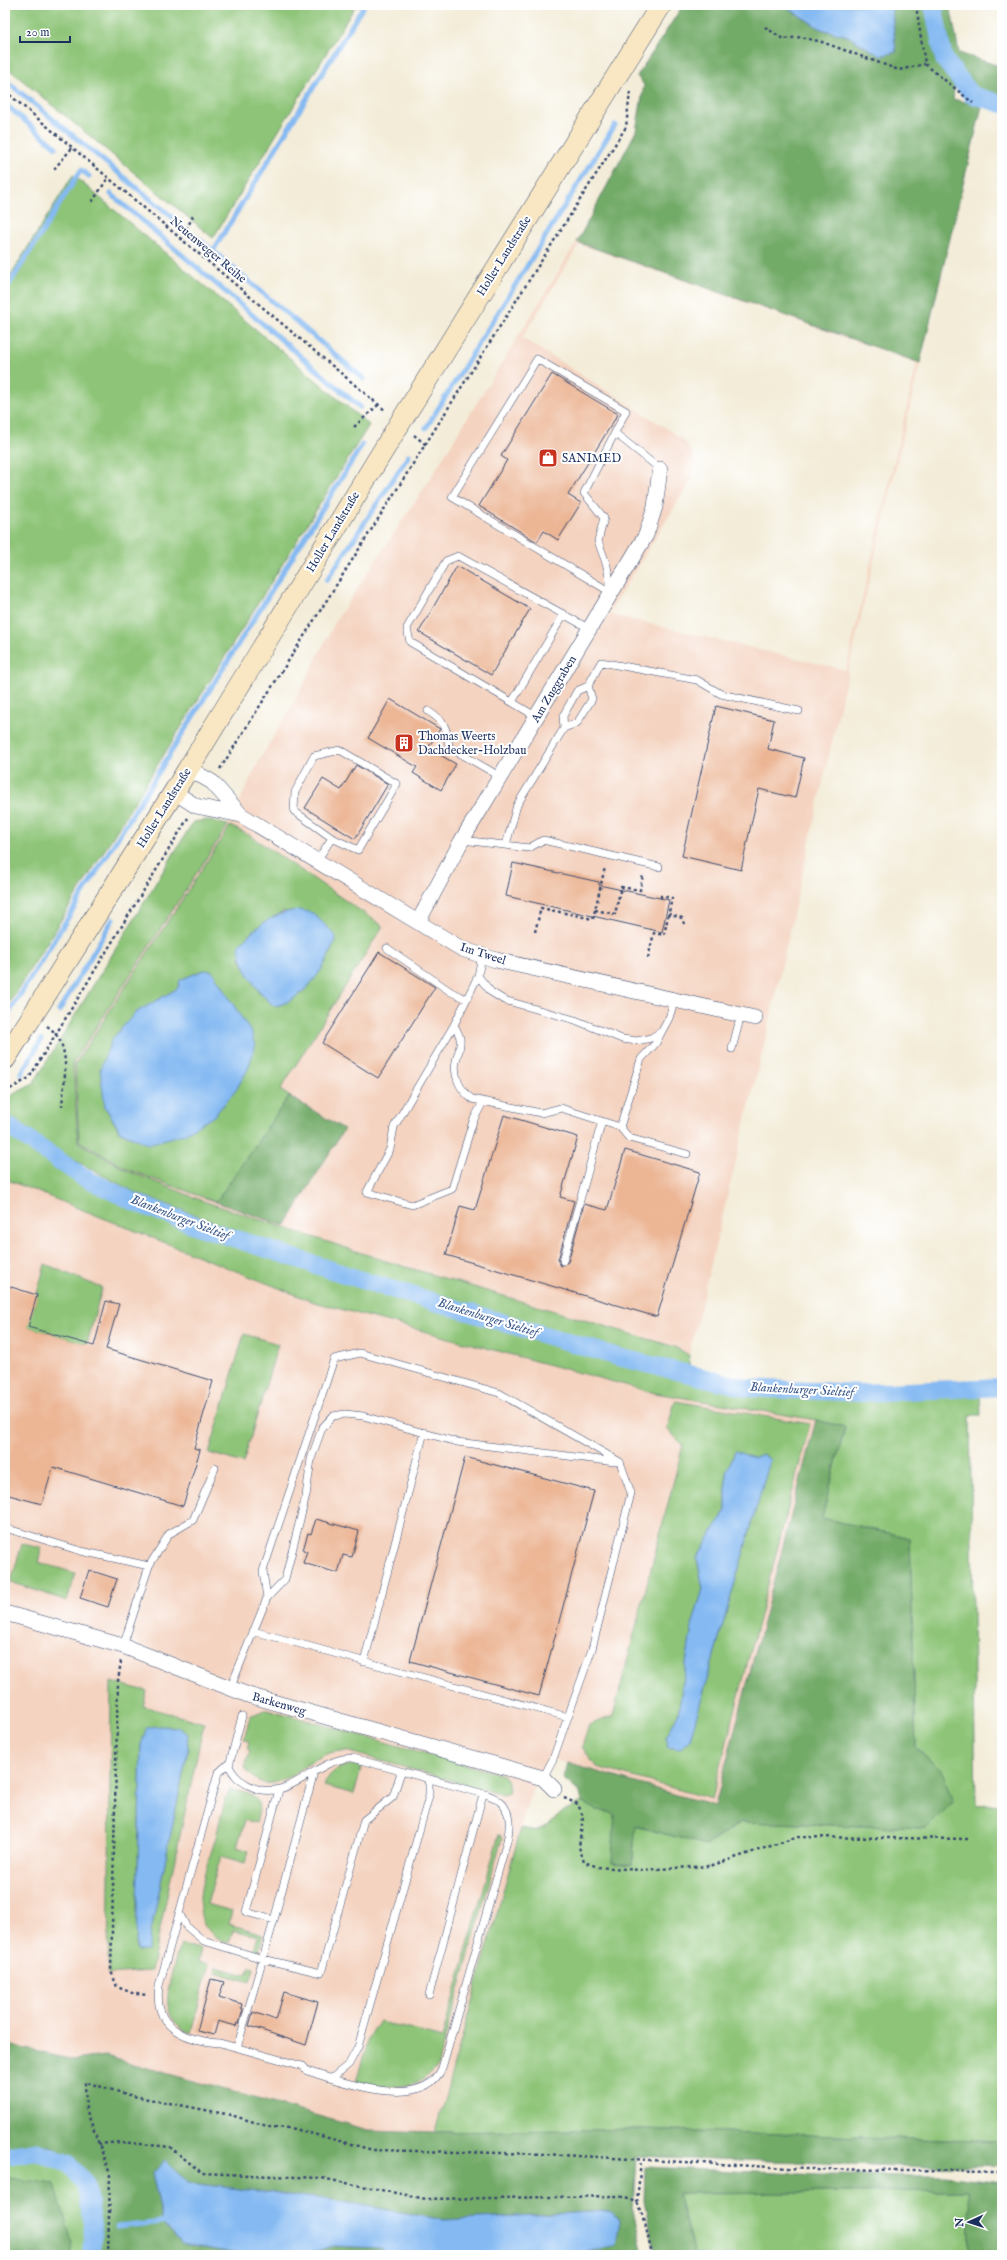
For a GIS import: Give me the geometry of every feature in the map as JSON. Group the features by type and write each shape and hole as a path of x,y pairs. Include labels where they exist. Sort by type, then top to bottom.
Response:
{"main road":[{"name":"Holler Landstraße","path":"5,1059 189,769 400,423 661,5"}],"street":[{"name":"Am Zuggraben","path":"418,922 462,840 646,535 655,507 660,469"},
{"name":"Im Tweel","path":"189,769 212,782 241,815 316,862 462,949 482,955 748,1016"},
{"name":"Im Tweel","path":"174,792 196,806 241,815"},
{"name":"Barkenweg","path":"5,1613 123,1646 230,1689 543,1778 554,1789"}],"lane":[{"path":"537,359 626,411 584,493 604,518 598,541 607,566 612,593 452,497 537,359"},
{"path":"614,433 660,469"},
{"path":"537,717 410,642 407,628 446,561 458,556 590,629"},
{"path":"512,702 564,614"},
{"path":"506,845 517,805 564,728 563,716 577,691 588,686 601,662 697,680 721,694 799,711"},
{"path":"564,728 577,723 592,699 588,686"},
{"path":"428,711 440,719 447,729 450,747 501,777"},
{"path":"340,750 397,784 358,850 332,838 294,812 295,792 314,756 340,750"},
{"path":"316,862 332,838"},
{"path":"462,840 529,848 543,840 659,867"},
{"path":"387,948 451,992 466,999"},
{"path":"482,955 478,976 454,1025 394,1127 390,1149 367,1192 412,1205 452,1189 473,1121 483,1102"},
{"path":"478,976 491,992 504,1000 575,1020 622,1039 636,1041 651,1038 662,1031"},
{"path":"620,1127 641,1059 656,1043 675,999"},
{"path":"732,1049 748,1016"},
{"path":"454,1025 460,1038 460,1050 456,1061 456,1078 465,1094 483,1102 541,1113 561,1108 620,1127 629,1138 688,1154"},
{"path":"563,1261 602,1121"},
{"path":"267,1598 263,1571 334,1359 360,1353 499,1393 620,1462 631,1493 592,1649 553,1759 543,1778"},
{"path":"230,1689 267,1598 285,1579 306,1496 311,1459 322,1428 334,1416 345,1414 363,1416 457,1442 620,1462"},
{"path":"364,1662 424,1432"},
{"path":"123,1646 149,1566 169,1534 193,1520 215,1468"},
{"path":"5,1528 81,1551 149,1566"},
{"path":"253,1631 568,1717"},
{"path":"229,1763 235,1777 262,1791 279,1790 324,1766 348,1758 494,1797 506,1807 509,1814 509,1831 440,2072 428,2085 407,2090 369,2089 307,2070 303,2066 220,2043 211,2043 176,2032 164,2020 157,1995 218,1773 229,1763 242,1716"},
{"path":"237,2048 274,1920 314,1772"},
{"path":"179,1913 186,1926 198,1937 218,1946 321,1973 364,1820 393,1797 401,1772"},
{"path":"332,2078 343,2071 354,2056 367,2017 429,1796 429,1784 427,1779"},
{"path":"274,1920 246,1912 279,1790"},
{"path":"429,1995 483,1794"}],"path":[{"path":"916,5 925,64 973,103"},
{"path":"765,26 783,39 801,38 822,42 899,70 925,64"},
{"path":"212,782 626,127 630,89"},
{"name":"Neuenweger Reihe","path":"5,91 400,423"},
{"path":"54,169 72,148"},
{"path":"92,202 108,178"},
{"path":"181,240 193,216"},
{"path":"354,427 378,405"},
{"path":"5,1092 29,1078 196,806"},
{"path":"535,932 541,908 593,919 608,855"},
{"path":"595,910 615,914 621,887 640,890 646,864"},
{"path":"648,958 654,933 664,935 672,898 661,896 661,899"},
{"path":"668,914 682,918 685,926"},
{"path":"57,1033 65,1053 62,1106"},
{"path":"123,1646 118,1681 111,1971 117,1987 135,1994 157,1995"},
{"path":"554,1789 567,1801 578,1804 583,1817 579,1847 584,1862 598,1867 640,1870 710,1866 798,1837 970,1840"},
{"path":"108,2255 110,2174 86,2109 85,2082 147,2099 231,2115 270,2127 291,2128 372,2150 544,2154 805,2170 1002,2171"},
{"path":"98,2144 121,2142 170,2147 202,2173 321,2178 426,2199 619,2196 638,2202"},
{"path":"641,2161 638,2202 643,2214 652,2255"}],"shaded area":[{"path":"577,242 920,363 844,688 767,1032 689,1355 675,1347 386,1261 206,1202 128,1171 77,1142 72,1063 228,825 259,761 296,699 335,622 426,485","holes":["579,244 917,363 846,670 608,614 692,479 694,458 686,443 668,429 522,338","382,926 280,1090 344,1129 285,1225 129,1170 79,1141"]},
{"path":"5,1179 314,1302 655,1393 816,1420 715,1806 553,1759 529,1798 435,2132 368,2130 105,2056 73,2060 5,2044","holes":["45,1264 102,1288 87,1344 37,1295","244,1334 278,1344 209,1453","810,1424 712,1799 589,1725 613,1716 683,1445","111,1682 147,1691 143,1705 204,1723 109,1974","267,1709 506,1795 346,1751 327,1754 277,1783 261,1781 248,1773 250,1750 247,1748 249,1741 244,1739","229,1792 254,1796 259,1801 256,1823 245,1820 237,1848 245,1863 221,1856 207,1904 229,1924 263,1934 259,1951 254,1949 258,1936 233,1930 229,1942 209,1930 202,1919 199,1899","499,1834 502,1838 437,2067 429,2076 360,2073 380,2021 442,2038","183,1945 201,1949 198,1962 209,1965 191,2032 177,2024 169,2012 166,1997 180,1946"]}],"green space":[{"path":"5,5 356,5 213,238 5,66"},
{"path":"683,5 783,5 821,29 848,36 880,55 896,52 891,5 950,5 959,53 1002,67 1002,99 955,80 953,99 982,106 920,363 577,242 636,131 644,85 637,76"},
{"path":"73,175 369,425 5,1010 5,284"},
{"path":"207,820 228,825 73,1063 78,1142 128,1171 206,1202 386,1261 675,1347 689,1355 689,1368 393,1285 286,1249 134,1192 59,1152 5,1112 8,1097 33,1084 193,822"},
{"path":"230,826 249,835 383,926 280,1090 289,1096 216,1202 129,1170 79,1141 75,1064","holes":["284,911 336,936 328,958 314,980 295,997 285,1003 274,1006 260,993 240,959 253,931","204,970 252,1034 148,1144 120,1132 105,1107 135,1013 179,988 180,980"]},
{"path":"289,1096 344,1129 285,1226 216,1202"},
{"path":"5,1127 82,1181 168,1219 354,1283 526,1334 743,1393 857,1399 980,1394 981,1415 970,1415 976,1806 1002,1804 1002,2142 642,2129 435,2132 521,1828 536,1831 548,1825 564,1811 582,1802 597,1810 615,1813 612,1863 632,1865 635,1826 706,1845 741,1822 927,1828 941,1769 916,1748 910,1538 822,1518 845,1427 816,1420 655,1393 314,1302 5,1179"},
{"path":"45,1264 102,1288 87,1344 28,1327"},
{"path":"244,1334 278,1344 243,1463 209,1453"},
{"path":"675,1401 810,1424 712,1799 597,1767 582,1747 589,1725 613,1716 683,1445 667,1429","holes":["735,1452 753,1458 763,1454 770,1460 690,1739 667,1747 666,1737 678,1714 692,1626 703,1589 697,1558 726,1510 726,1473"]},
{"path":"816,1420 845,1427 822,1518 910,1538 916,1748 941,1769 953,1802 927,1828 741,1822 706,1845 636,1826 632,1865 612,1863 615,1813 597,1810 582,1802 580,1793 563,1778 567,1763 715,1806"},
{"path":"22,1544 42,1548 38,1562 75,1573 67,1601 11,1582"},
{"path":"111,1682 147,1691 143,1706 204,1723 151,1971 108,1974","holes":["187,1734 188,1749 147,1950 136,1951 141,1744"]},
{"path":"267,1709 503,1775 507,1779 509,1791 507,1794 503,1795 346,1751 334,1752 325,1755 313,1761 293,1775 282,1780 272,1783 263,1783 253,1778 245,1767 250,1750 247,1749 249,1741 244,1739 250,1716"},
{"path":"362,1765 354,1794 324,1786 334,1771 341,1767"},
{"path":"230,1790 251,1795 257,1801 259,1809 256,1823 245,1820 237,1847 249,1851 245,1863 221,1856 207,1904 232,1911 229,1924 263,1934 259,1951 254,1950 258,1936 233,1930 229,1943 214,1935 205,1925 200,1912 202,1883 217,1834 223,1808"},
{"path":"499,1834 502,1838 437,2067 421,2081 400,2086 378,2085 356,2081 369,2038 380,2021 442,2038"},
{"path":"181,1945 201,1949 198,1962 209,1965 191,2033 181,2028 175,2021 170,2014 168,2006 169,1988 176,1957"},
{"path":"216,1967 246,1975 249,1967 254,1968 250,1982 215,1972"},
{"path":"5,2044 73,2060 105,2056 368,2130 435,2132 642,2129 1002,2142 1002,2165 928,2167 636,2156 633,2209 643,2255 573,2255 609,2211 444,2220 332,2200 188,2183 152,2172 163,2222 182,2244 244,2255 99,2255 91,2183 74,2160 48,2145 5,2151"},
{"path":"48,2145 74,2160 91,2183 99,2255 70,2255 72,2242 10,2178 5,2180 5,2151"},
{"path":"645,2167 821,2175 944,2176 1002,2183 1002,2255 970,2255 969,2191 678,2193 694,2255 656,2255 644,2201"},
{"path":"10,2178 55,2184 72,2242 70,2255 5,2255 5,2180"},
{"path":"970,2191 970,2255 694,2255 678,2193"},
{"path":"333,2246 381,2248 387,2255 304,2255"}],"water":[{"path":"783,5 891,5 896,52 880,56 848,36 821,29"},
{"path":"299,910 313,913 336,936 328,958 314,980 295,997 285,1003 274,1006 261,993 250,978 240,954 239,945 252,932 274,917 290,911"},
{"path":"204,970 212,971 252,1034 255,1047 248,1069 236,1090 214,1116 184,1134 148,1144 121,1132 105,1107 100,1069 112,1039 135,1013 178,988 180,980"},
{"path":"735,1451 753,1458 763,1454 770,1460 690,1739 680,1749 667,1747 666,1737 678,1714 692,1626 703,1589 697,1558 726,1510 726,1473"},
{"path":"147,1727 177,1727 187,1734 188,1749 147,1951 136,1951 141,1744"},
{"path":"165,2161 188,2183 332,2200 444,2220 609,2211 620,2219 616,2245 573,2255 387,2255 381,2248 333,2246 304,2255 244,2255 182,2244 163,2222 152,2172"}],"building":[{"name":"SANIMED","path":"552,374 618,414 568,495 581,503 558,540 544,531 537,542 479,506 507,460 501,456"},
{"path":"457,566 530,609 491,675 419,632"},
{"name":"Thomas Weerts Dachdecker-Holzbau","path":"390,699 440,729 428,748 456,764 441,790 413,773 417,767 368,738"},
{"path":"716,706 774,720 768,749 804,758 795,798 759,789 741,870 682,856"},
{"path":"356,765 388,784 355,839 305,808 323,779 341,790"},
{"path":"513,863 599,882 599,885 669,900 662,932 506,896"},
{"path":"379,952 435,987 378,1078 322,1043"},
{"path":"504,1115 578,1137 560,1197 574,1201 558,1260 561,1266 568,1262 584,1204 607,1210 625,1150 700,1172 657,1317 446,1255 460,1206 475,1210"},
{"path":"5,1285 37,1295 28,1327 94,1346 106,1301 119,1304 106,1349 213,1381 194,1448 200,1450 183,1506 53,1467 42,1504 5,1494"},
{"path":"465,1457 594,1491 539,1696 410,1661"},
{"path":"316,1519 359,1531 352,1557 343,1555 338,1573 303,1563 307,1551 303,1550 308,1533 311,1534"},
{"path":"89,1570 117,1579 108,1607 80,1598"},
{"path":"211,1979 224,1982 219,1997 242,2004 241,2008 243,2009 239,2024 237,2023 236,2026 218,2021 214,2035 197,2031"},
{"path":"284,1992 318,2002 306,2045 249,2026 253,2012 276,2020"}],"waterway":[{"path":"213,251 364,5"},
{"path":"933,5 944,59 972,95 1002,104"},
{"path":"5,80 182,225"},
{"path":"5,104 56,147"},
{"path":"426,428 615,125"},
{"path":"5,291 81,170 89,176"},
{"path":"111,194 360,407"},
{"path":"194,235 364,379"},
{"path":"5,1019 362,445"},
{"path":"327,580 409,455"},
{"path":"59,1011 113,919"},
{"path":"21,1074 41,1040"},
{"name":"Blankenburger Sieltief","path":"5,1124 83,1177 136,1203 203,1228 368,1282 618,1357 747,1388 862,1393 1002,1387"},
{"path":"5,2156 35,2151 69,2164 85,2183 93,2225 91,2255"},
{"path":"117,2227 163,2222"}],"place":[{"name":"SANIMED","path":"548,458"},
{"name":"Thomas Weerts Dachdecker-Holzbau","path":"404,743"}]}
